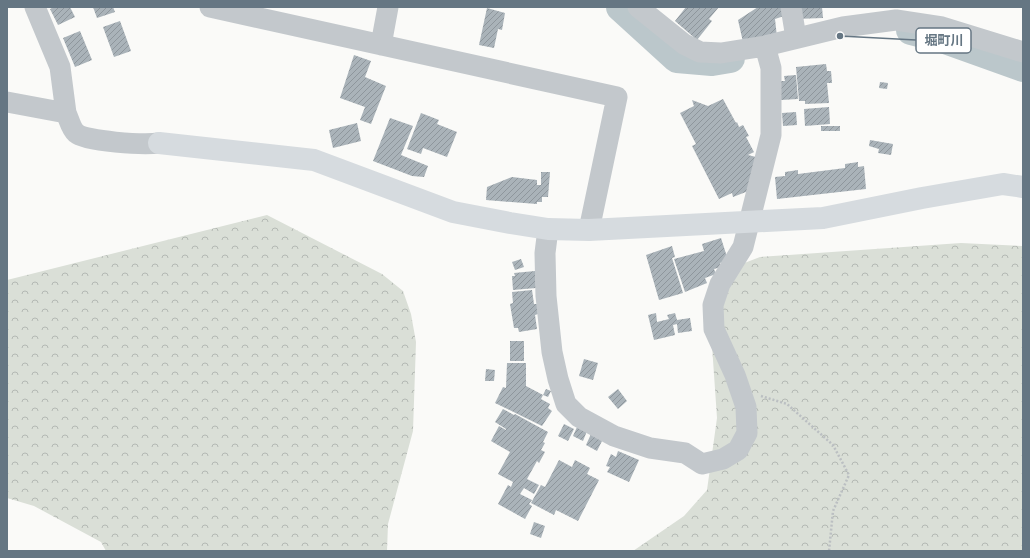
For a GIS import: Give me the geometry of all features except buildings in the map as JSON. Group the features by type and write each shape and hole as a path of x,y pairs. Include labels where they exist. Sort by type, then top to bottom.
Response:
{"street":[{"path":"35,7 60,67 66,113 75,132 86,138 314,160 453,212 510,223 548,229 589,230 823,218 922,198 1003,184 1023,187"},
{"path":"210,7 617,97 589,230"},
{"path":"381,45 388,7"},
{"path":"638,7 684,44 700,52 721,53 765,46 842,27 896,20 942,27 1021,46"},
{"path":"791,7 796,38"},
{"path":"548,229 545,253 546,296 552,352 558,379 566,404 579,417 614,436 650,448 685,453 702,464 723,459 738,450 748,433 746,407 735,375 714,329 713,304 720,284 743,247 772,135 771,68 765,46"},
{"path":"7,102 66,113"}],"path":[{"path":"740,389 787,404 833,446 848,475 833,511 829,551"}],"green space":[{"path":"267,215 382,274 403,291 411,314 416,342 413,431 388,524 387,551 106,551 101,542 34,506 7,498 7,280"},
{"path":"961,243 1023,246 1023,551 633,551 684,516 707,490 717,418 709,302 721,272 760,257"}],"waterway":[{"path":"621,7 677,58 712,61 730,58"},
{"path":"911,30 942,38 1023,67"}],"place":[{"name":"堀町川","path":"840,36"}]}
